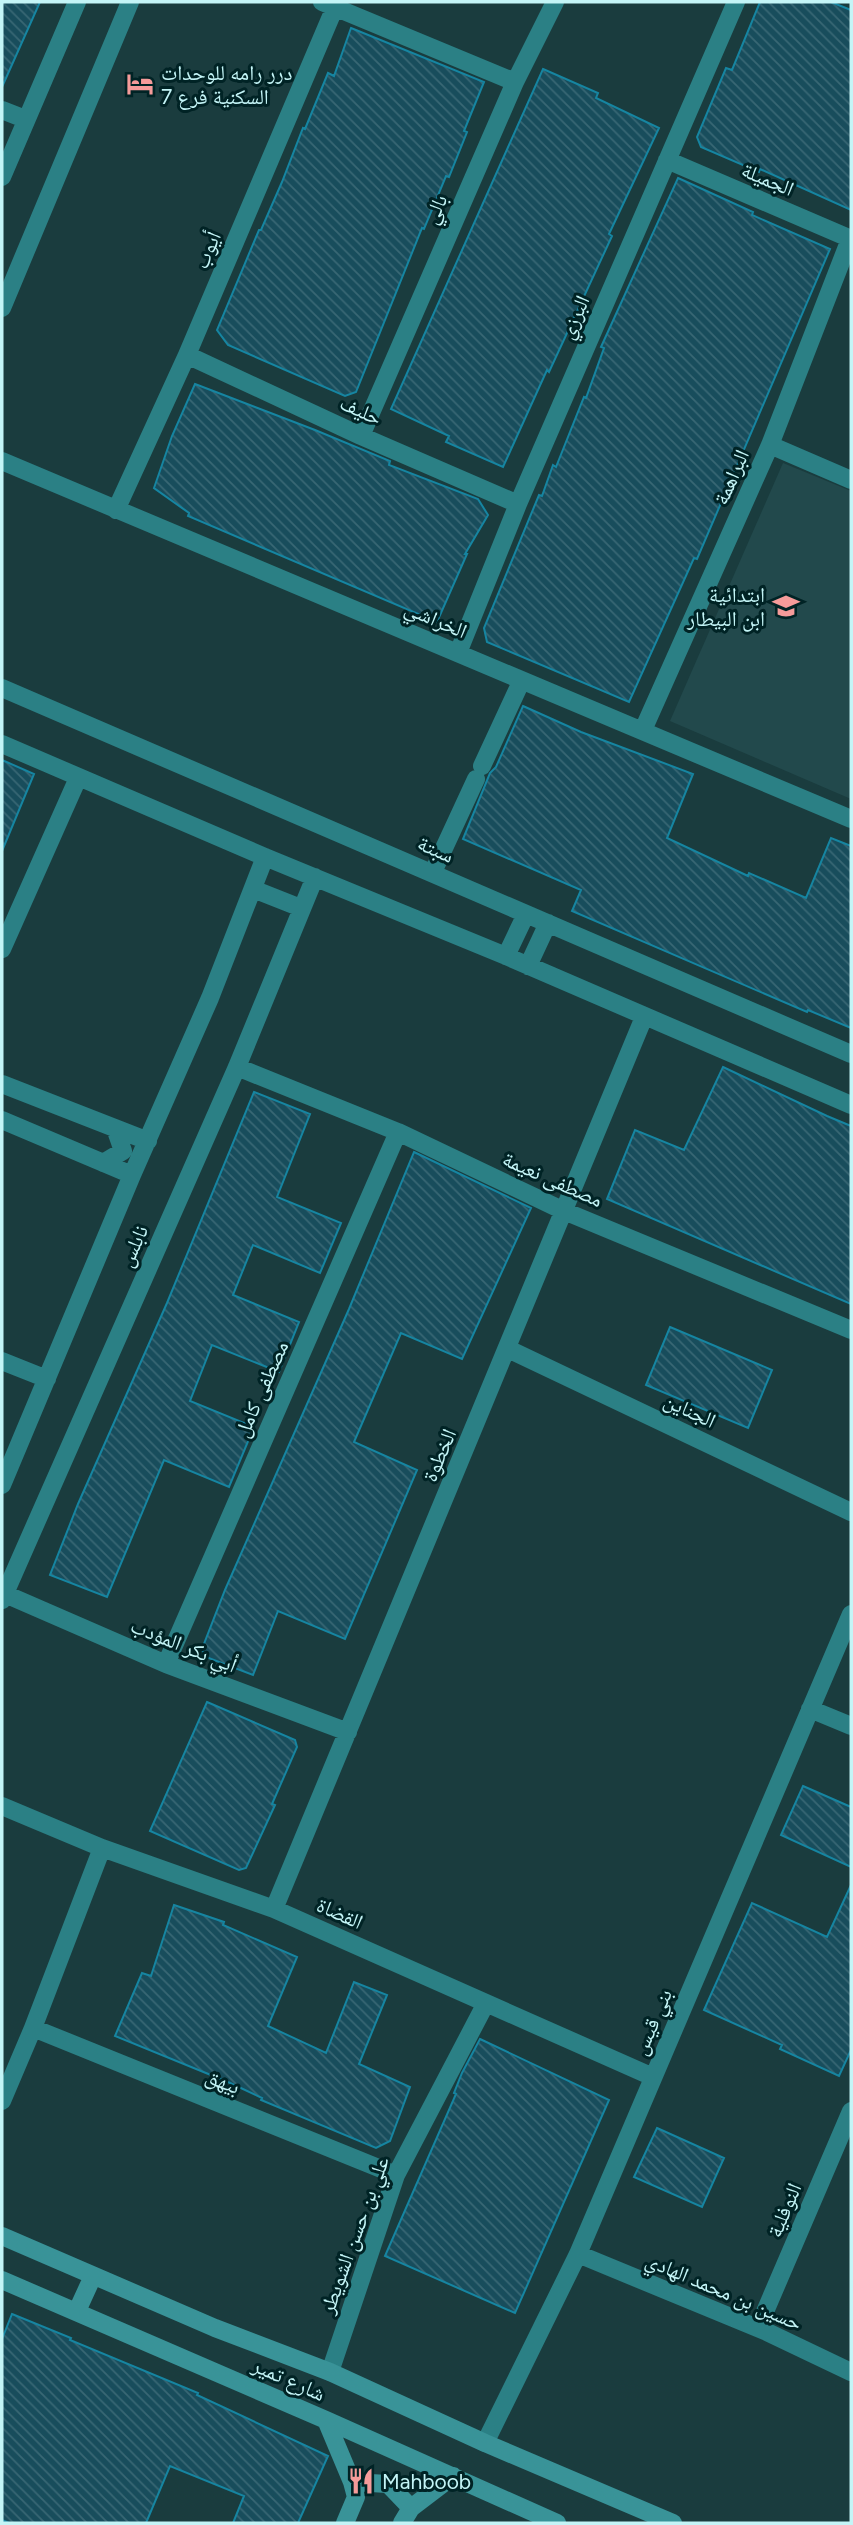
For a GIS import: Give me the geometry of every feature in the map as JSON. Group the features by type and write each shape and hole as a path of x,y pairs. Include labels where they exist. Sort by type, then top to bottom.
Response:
{"street":[{"path":"2,177 77,2"},
{"path":"2,308 130,2"},
{"name":"بالي","path":"361,436 516,82 555,2"},
{"name":"البرزي","path":"458,653 518,504 736,2"},
{"path":"329,4 516,82"},
{"name":"أيوب","path":"117,510 187,355 329,4"},
{"path":"2,110 25,119"},
{"name":"الجميلة","path":"667,160 851,239"},
{"name":"البراهمة","path":"643,730 771,445 851,239"},
{"name":"حليف","path":"187,355 361,436 518,504"},
{"path":"771,445 851,480"},
{"name":"الخراشي","path":"2,461 851,819"},
{"path":"433,872 521,682"},
{"name":"سبتة","path":"2,688 851,1054"},
{"path":"2,744 265,857 506,956 851,1105"},
{"path":"2,949 78,778"},
{"name":"نابلس","path":"2,1485 132,1175 210,998 265,857"},
{"name":"نابلس","path":"3,1597 237,1066 315,877"},
{"path":"253,889 301,908"},
{"path":"506,956 526,914"},
{"path":"528,966 548,923"},
{"name":"الخطوة","path":"274,1909 644,1017"},
{"name":"مصطفى نعيمة","path":"237,1066 398,1132 564,1211 851,1330"},
{"path":"2,1084 148,1141"},
{"path":"2,1120 132,1175"},
{"path":"103,1163 123,1151 115,1128"},
{"name":"مصطفى كامل","path":"166,1664 398,1132"},
{"name":"الجناين","path":"508,1349 851,1511"},
{"path":"2,1361 47,1379"},
{"name":"أبي بكر المؤدب","path":"3,1597 166,1664 348,1732"},
{"name":"بني قيس","path":"485,2443 579,2254 851,1614"},
{"path":"810,1709 851,1726"},
{"name":"القضاة","path":"2,1806 102,1848 274,1909 653,2077"},
{"path":"2,2101 102,1848"},
{"name":"علي بن حسن الشويطر","path":"330,2372 396,2175 486,2003"},
{"name":"بيهق","path":"33,2028 396,2175"},
{"name":"النوفلية","path":"758,2328 851,2110"},
{"path":"2,2236 215,2328 330,2372 485,2443 673,2523"},
{"name":"حسين بن محمد الهادي","path":"579,2254 758,2328 851,2372"},
{"path":"77,2311 93,2276"},
{"name":"شارع تمير","path":"2,2280 557,2523"},
{"path":"326,2420 356,2497 345,2523"},
{"path":"352,2482 388,2484 407,2516 453,2476"}],"shaded area":[{"name":"ابتدائية ابن البيطار","path":"783,463 851,491 851,799 670,721"}],"building":[{"path":"2,2 40,2 2,87"},
{"path":"760,2 831,2 851,10 851,210 760,169 759,172 701,147 697,137 726,68 732,70"},
{"path":"351,28 484,82 449,177 446,176 424,229 422,228 356,392 345,396 228,345 217,330 328,73 334,76"},
{"path":"543,69 598,93 596,98 659,128 609,234 612,236 503,467 446,442 449,436 391,409"},
{"path":"678,178 753,212 752,215 830,249 697,559 694,558 629,702 487,642 484,628 539,495 542,496 553,465 556,467 584,397 586,398 604,348 601,347"},
{"path":"195,384 315,430 390,461 389,465 478,499 488,515 465,554 437,622 188,516 189,513 154,488 172,436"},
{"path":"523,706 581,732 693,774 667,838 748,876 749,873 806,898 831,838 851,846 851,1028 808,1010 807,1012 572,911 581,890 463,839 490,773 496,767"},
{"path":"2,760 34,774 2,851"},
{"path":"723,1067 851,1126 851,1304 607,1199 635,1130 684,1150"},
{"path":"254,1092 310,1114 277,1197 341,1223 320,1273 253,1245 233,1295 299,1322 279,1372 212,1345 190,1401 254,1427 229,1487 164,1460 107,1597 50,1575"},
{"path":"414,1152 531,1208 462,1359 401,1333 354,1442 417,1470 345,1639 278,1611 253,1675 206,1657 202,1649"},
{"path":"670,1327 772,1370 748,1428 646,1385"},
{"path":"207,1702 295,1740 297,1747 272,1804 275,1805 246,1868 239,1870 150,1831"},
{"path":"803,1786 851,1807 851,1867 781,1835"},
{"path":"851,1885 851,2050 839,2076 780,2049 782,2045 704,2010 752,1903 827,1937"},
{"path":"174,1905 224,1922 223,1925 297,1957 268,2026 326,2053 354,1982 387,1995 359,2064 410,2087 390,2141 376,2148 261,2100 262,2098 228,2082 115,2036 142,1973 151,1976"},
{"path":"480,2039 609,2100 515,2313 385,2256 456,2094 454,2093 462,2073"},
{"path":"657,2128 724,2158 702,2207 634,2177"},
{"path":"12,2314 198,2393 197,2395 328,2456 298,2523 233,2523 244,2496 170,2466 146,2523 9,2523 2,2520 2,2339"}],"place":[{"name":"درر رامه للوحدات السكنية فرع 7","path":"140,84"},
{"name":"ابتدائية ابن البيطار","path":"786,606"},
{"name":"Mahboob","path":"361,2481"}]}
